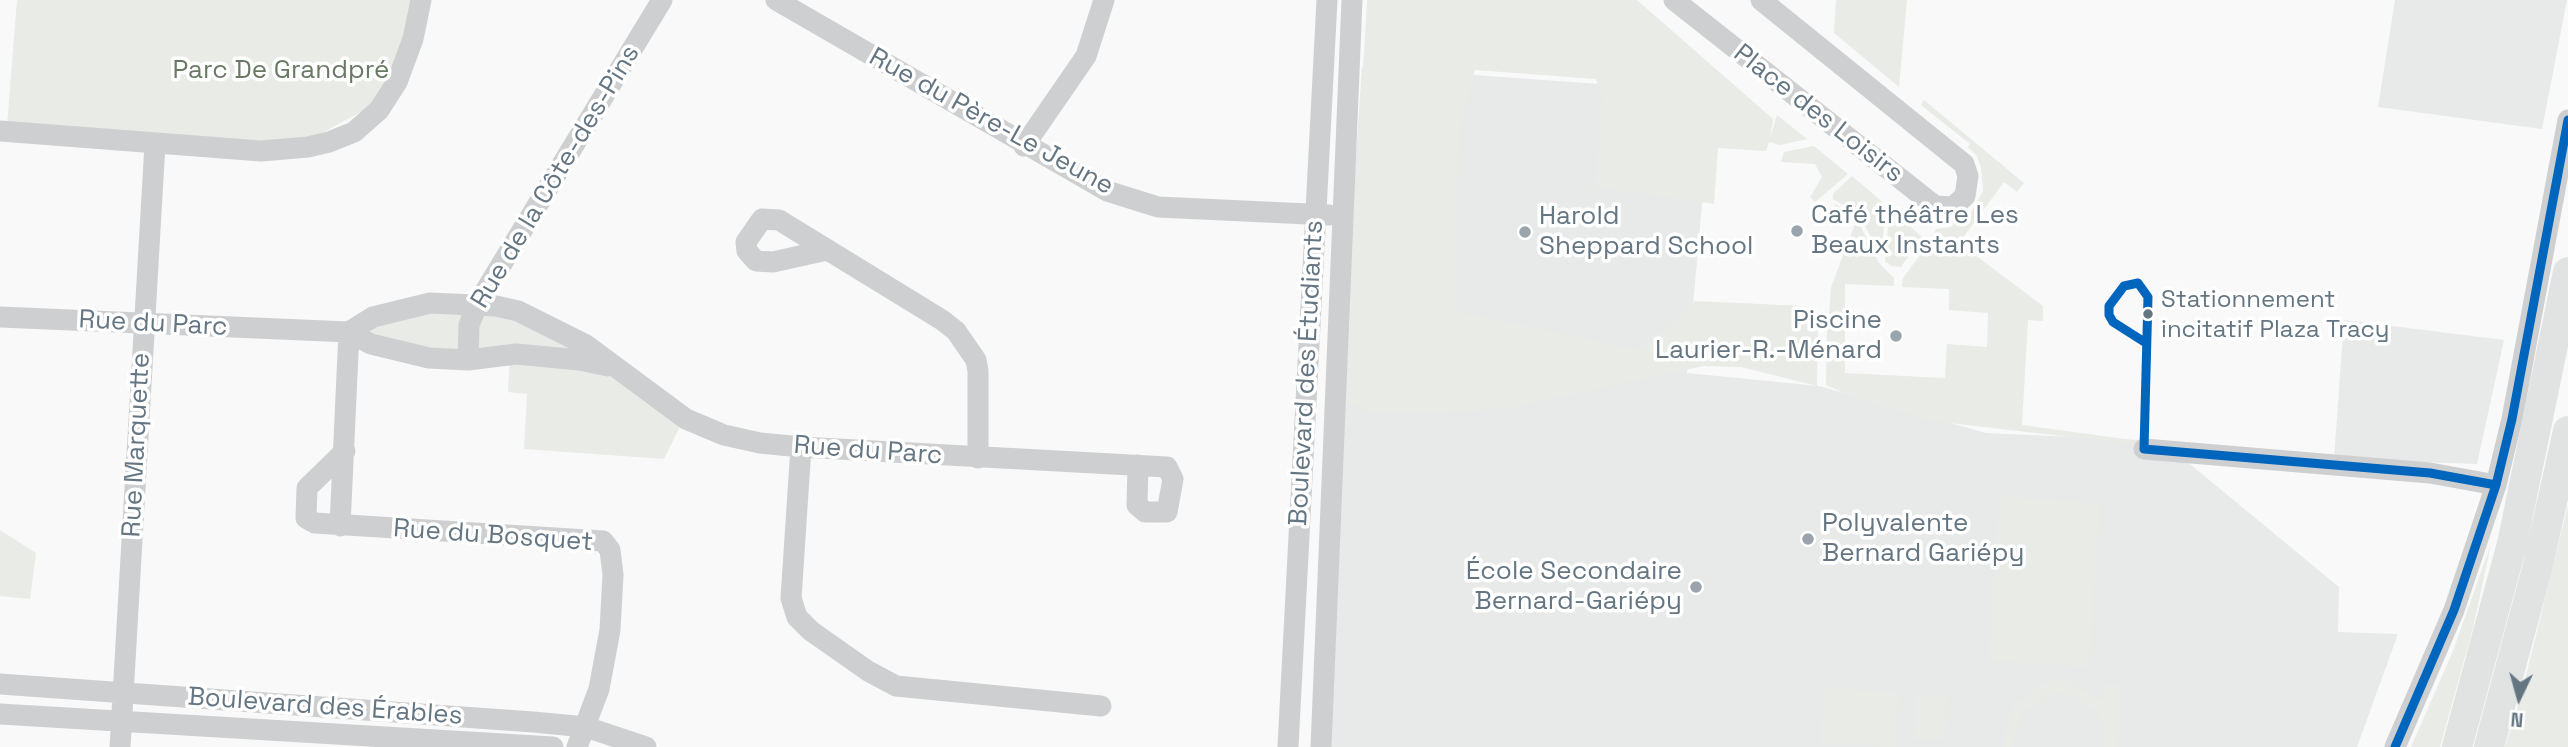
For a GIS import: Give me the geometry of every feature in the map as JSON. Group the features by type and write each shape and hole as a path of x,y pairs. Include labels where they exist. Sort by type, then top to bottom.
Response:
{"highway":[{"path":"2457,747 2521,506 2568,272"},
{"path":"2488,747 2537,569 2568,431"}],"street":[{"path":"0,131 155,144 283,150 329,142 354,132 379,110 397,82 413,39 421,0"},
{"name":"Rue de la Côte-des-Pins","path":"468,360 469,325 478,303 662,0"},
{"name":"Rue du Père-Le Jeune","path":"776,0 1024,146 1107,191 1158,207 1342,215"},
{"path":"1024,146 1086,56 1104,0"},
{"name":"Boulevard des Étudiants","path":"1288,747 1327,0"},
{"name":"Boulevard des Étudiants","path":"1321,747 1352,0"},
{"name":"Place des Loisirs","path":"1674,0 1935,206 1953,207 1965,196 1968,176 1964,164 1761,0"},
{"path":"2395,747 2454,610 2496,485 2512,419 2568,120"},
{"name":"Rue Marquette","path":"120,747 155,144"},
{"path":"827,250 942,320 963,340 976,360 980,386 978,458"},
{"name":"Rue du Parc","path":"349,332 373,317 430,303 478,303 529,316 586,345 686,419 744,440 801,447 1138,465"},
{"name":"Rue du Parc","path":"0,317 349,332 401,353 468,360 516,354 620,369"},
{"path":"340,526 349,332"},
{"path":"801,447 791,598 797,617 811,631 868,671 896,686 1101,706"},
{"path":"2144,449 2430,473 2496,485"},
{"name":"Rue du Bosquet","path":"345,451 312,482 304,499 306,518 315,523 603,541 610,550 613,575 610,630 599,689 577,747"},
{"name":"Boulevard des Érables","path":"0,684 586,727 646,747"},
{"name":"Boulevard des Érables","path":"0,715 553,747"}],"shaded area":[{"path":"2395,0 2567,0 2542,129 2378,107"},
{"name":"Polyvalente Bernard Gariépy","path":"1362,67 1712,92 1687,373 1819,386 1986,433 2162,441 2339,587 2338,632 2398,634 2357,747 1331,747 1340,393"},
{"path":"2344,320 2504,340 2477,464 2334,459"}],"green space":[{"name":"Parc De Grandpré","path":"17,0 411,0 397,75 377,103 304,143 7,126"},
{"path":"1367,0 1637,0 1773,119 1770,138 1777,115 1807,139 1780,145 1769,142 1766,151 1718,148 1714,204 1595,187 1602,101 1596,79 1475,70 1459,134 1456,311 1640,350 1695,301 1804,306 1818,313 1817,386 1741,367 1704,366 1511,408 1432,413 1367,412 1344,400"},
{"path":"1836,0 1907,0 1899,87 1834,33"},
{"path":"1924,100 2024,183 2017,192 2004,182 1959,243 2043,306 2043,321 2028,320 2022,425 2132,440 2131,444 1932,421 1855,398 1826,385 1827,326 1845,328 1845,373 1945,378 1947,344 1987,347 1988,313 1949,310 1949,289 1902,287 1903,278 1936,229 1950,227 1970,214 1983,191 1981,168 1977,156 1968,147 1970,144 1921,105"},
{"path":"1814,146 1848,174 1815,202 1810,197 1822,177 1815,164 1781,162 1784,152"},
{"path":"1852,176 1886,205 1881,257 1859,214 1833,199 1833,194"},
{"path":"1835,204 1856,217 1857,219 1837,217"},
{"path":"1890,208 1922,237 1901,267 1891,266 1885,261"},
{"path":"1857,219 1879,263 1894,278 1894,286 1845,284 1845,317 1829,316 1831,287"},
{"path":"432,308 513,315 603,360 458,356 370,334 376,323"},
{"path":"510,358 619,371 683,420 664,459 524,449 527,394 508,392"},
{"path":"1999,496 2100,503 2089,667 1988,661"},
{"path":"2568,505 2568,747 2505,747 2521,696"},
{"path":"0,530 36,553 30,599 0,596"},
{"path":"2491,544 2473,628 2440,747 2411,747 2453,651"},
{"path":"2053,680 2067,680 2102,701 2104,684 2121,686 2118,747 2103,747 2104,724 2094,710 2077,697 2061,693 2048,695 2023,712 2014,735 2013,747 2003,747 2004,731 2013,706 2037,686"},
{"path":"1823,687 1899,692 1896,747 1820,743"},
{"path":"1916,695 1947,696 1945,740 1914,739"}],"transit line":[{"path":"2395,747 2454,610 2496,485 2512,419 2568,120"},
{"path":"2146,343 2113,322 2109,315 2109,306 2124,286 2138,283 2148,297 2144,449 2430,473 2496,485"}],"place":[{"name":"Café théâtre Les Beaux Instants","path":"1797,231"},
{"name":"Harold Sheppard School","path":"1525,232"},
{"name":"Stationnement incitatif Plaza Tracy","path":"2148,314"},
{"name":"Piscine Laurier-R.-Ménard","path":"1896,336"},
{"name":"Polyvalente Bernard Gariépy","path":"1808,539"},
{"name":"École Secondaire Bernard-Gariépy","path":"1696,587"}]}
